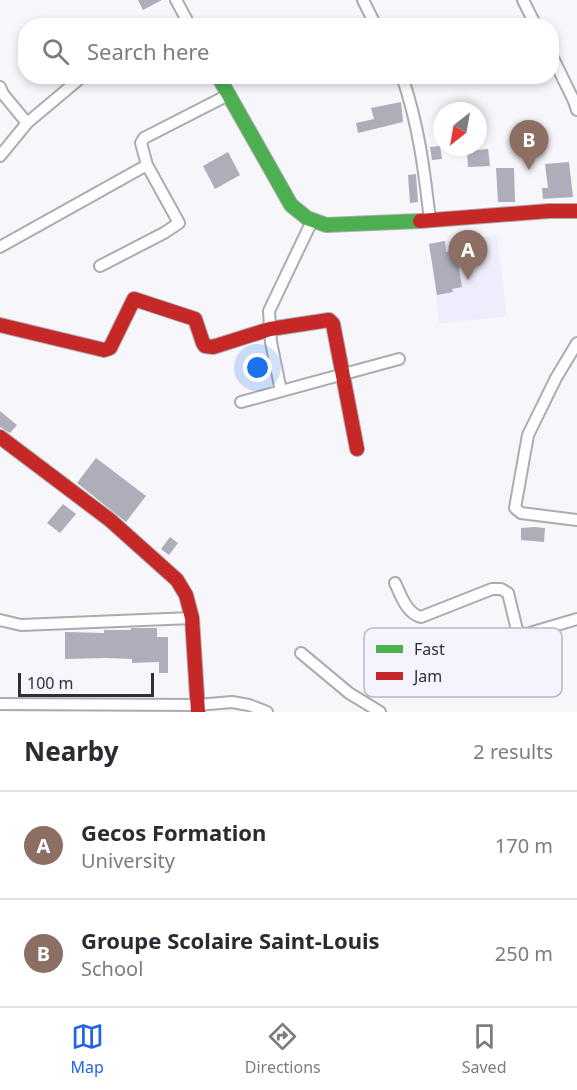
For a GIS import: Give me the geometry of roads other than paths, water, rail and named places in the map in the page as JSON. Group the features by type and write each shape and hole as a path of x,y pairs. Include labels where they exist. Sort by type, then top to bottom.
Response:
{"street":[{"path":"176,0 186,18"},
{"path":"363,0 372,18"},
{"path":"523,0 532,18"},
{"path":"559,71 577,110"},
{"path":"0,156 27,123 73,84"},
{"path":"222,84 291,205 301,215 312,221 326,225 577,211"},
{"path":"405,84 420,139 430,220"},
{"path":"0,87 3,94 27,123"},
{"path":"100,266 179,223 147,165 141,143 144,138 228,95"},
{"path":"0,247 147,165"},
{"path":"281,391 270,329 270,307 312,221"},
{"path":"0,325 104,350 110,348 132,301 138,298 195,319 199,326 201,341 205,346 213,347 270,329 329,320 333,324 357,449"},
{"path":"577,343 555,378 528,435 514,508 521,513 577,520"},
{"path":"241,402 399,359"},
{"path":"0,437 110,520 177,580 186,595 192,618 197,709"},
{"path":"395,583 405,605 415,615 421,617 492,589 501,589 508,593 518,628"},
{"path":"0,621 21,625 192,618"},
{"path":"547,628 577,619"},
{"path":"301,653 349,693 380,712"},
{"path":"0,704 197,709 232,702 267,712"}],"place":[{"name":"Groupe Scolaire Saint-Louis","path":"529,170"},
{"name":"Gecos Formation","path":"468,280"}]}
